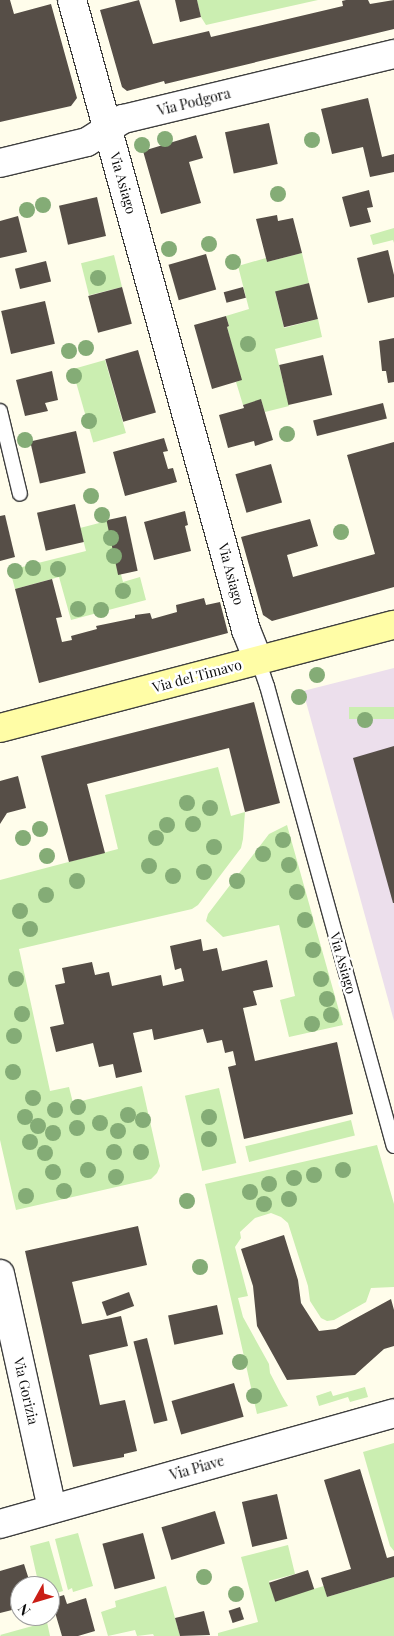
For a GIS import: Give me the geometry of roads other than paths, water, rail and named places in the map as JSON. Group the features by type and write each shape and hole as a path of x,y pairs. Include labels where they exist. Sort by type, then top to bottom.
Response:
{"street":[{"name":"Via Asiago","path":"72,0 246,630 258,660"},
{"name":"Via Podgora","path":"0,163 87,142 122,119 394,54"},
{"name":"Via del Timavo","path":"0,728 394,625"},
{"name":"Via Gorizia","path":"0,1274 52,1508"},
{"name":"Via Piave","path":"0,1524 394,1413"}],"lane":[{"path":"0,411 20,494"},
{"name":"Via Asiago","path":"258,660 267,686 394,1146"}]}
